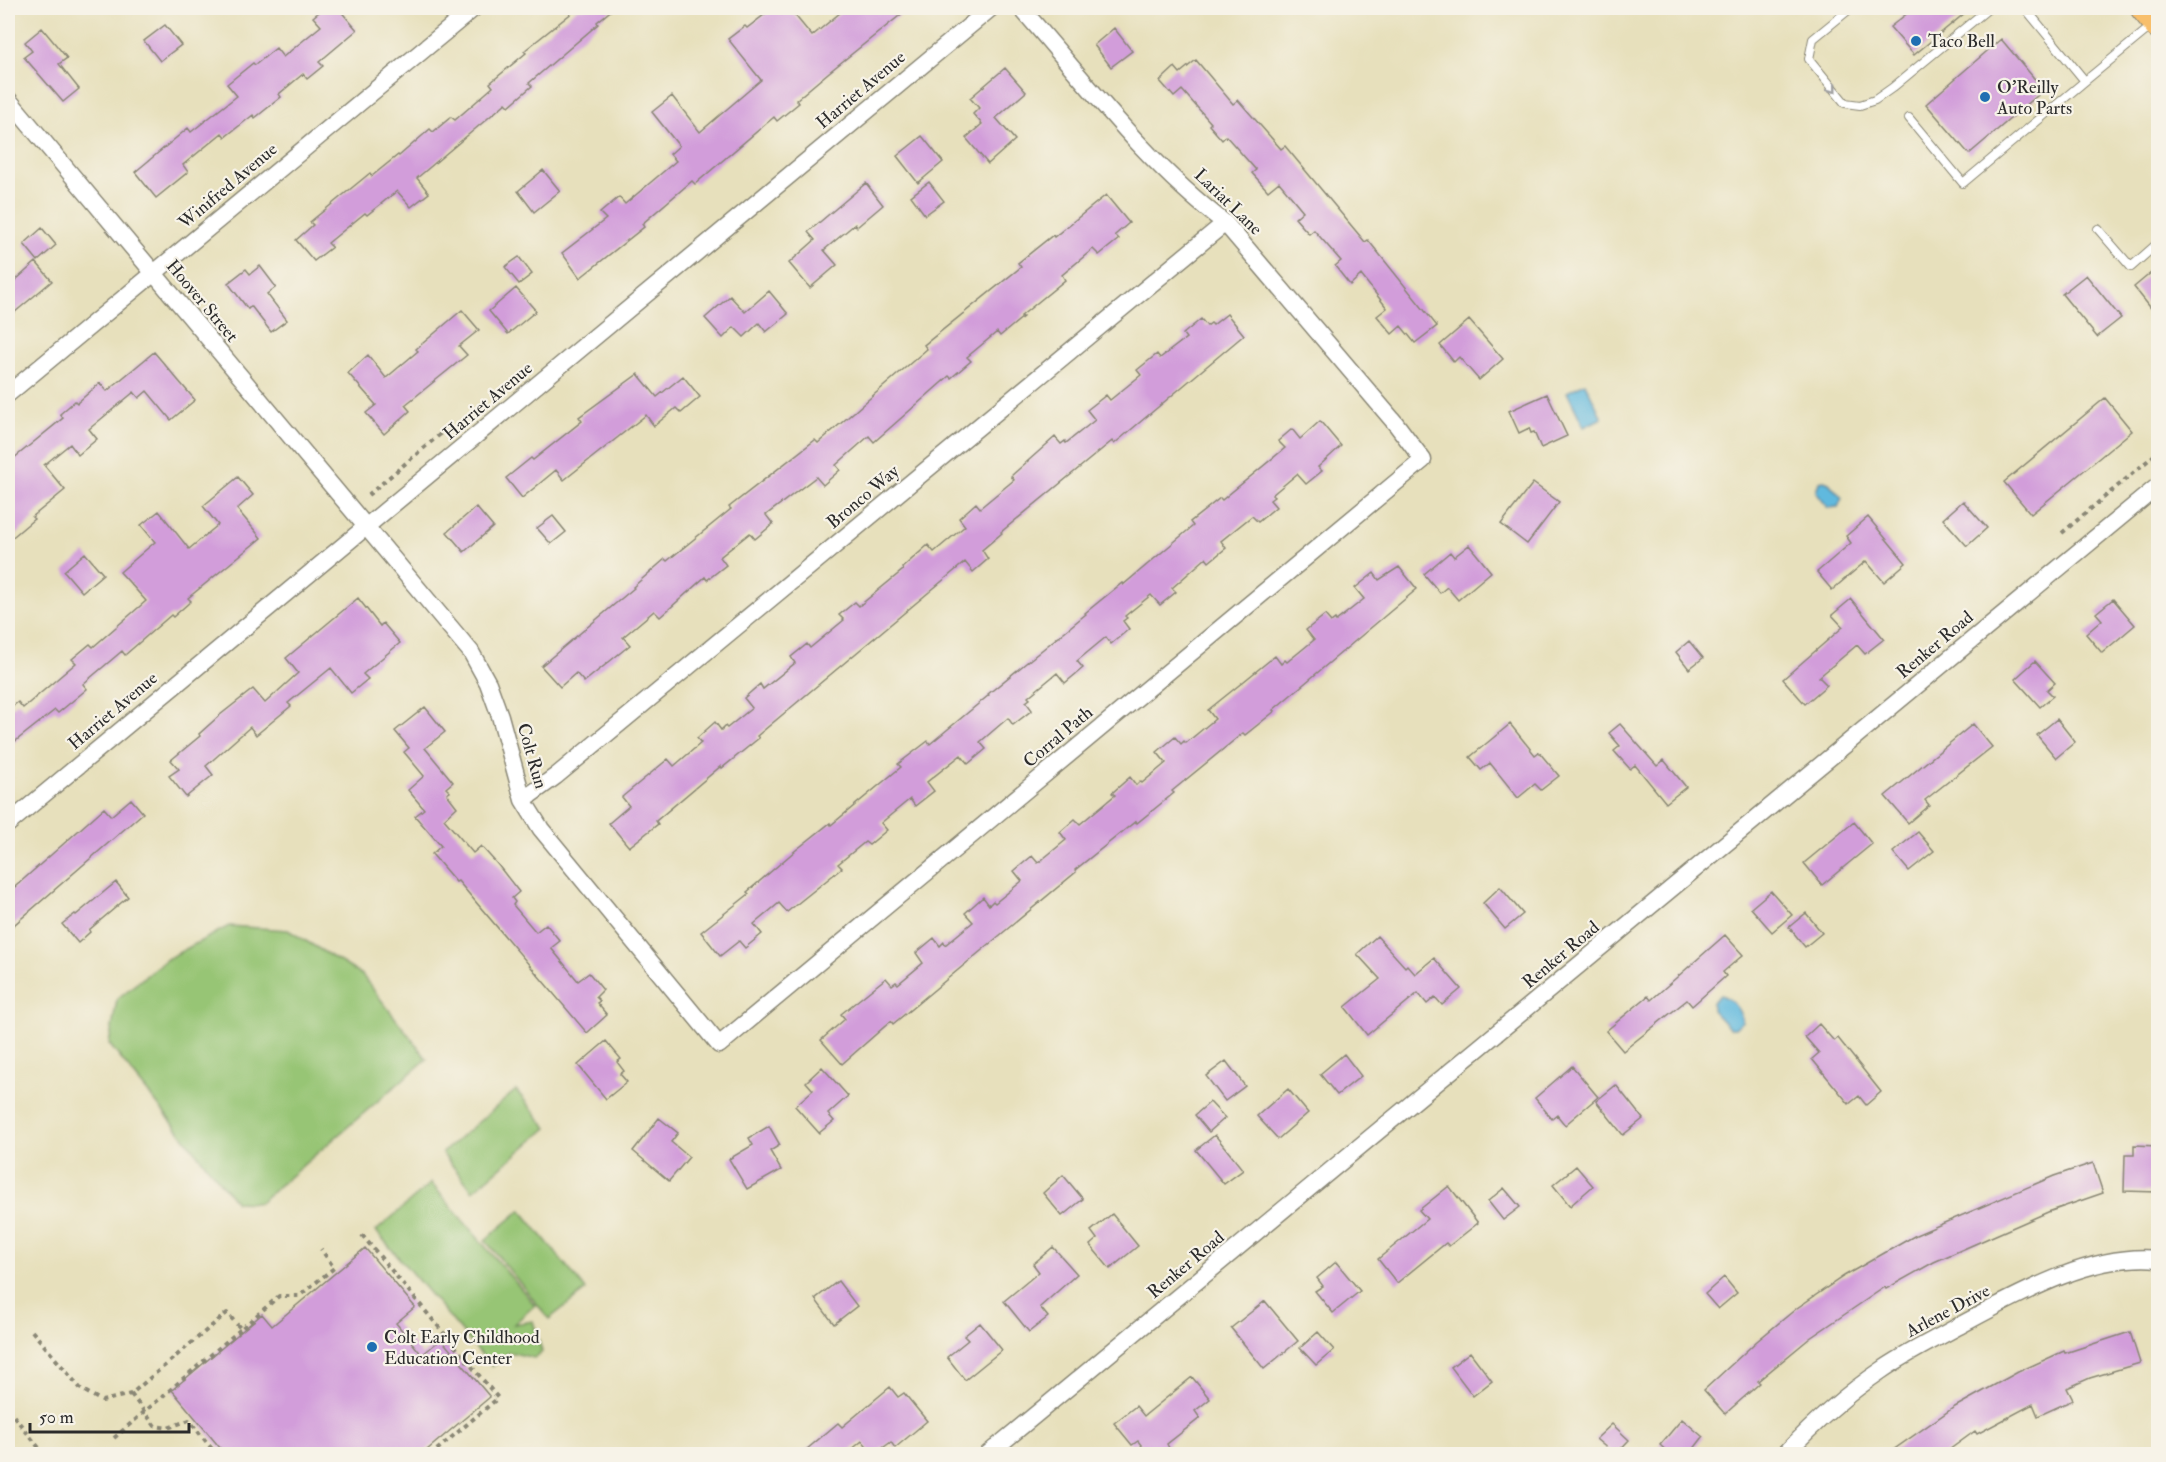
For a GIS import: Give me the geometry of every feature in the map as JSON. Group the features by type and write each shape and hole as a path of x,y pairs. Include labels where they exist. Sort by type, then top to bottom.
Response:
{"street":[{"name":"Winifred Avenue","path":"8,394 474,8"},
{"name":"Harriet Avenue","path":"8,824 991,8"},
{"name":"Lariat Lane","path":"1021,8 1115,120 1201,204 1225,223 1396,424 1423,459"},
{"name":"Hoover Street","path":"8,99 366,527"},
{"name":"Bronco Way","path":"523,800 556,776 1225,223"},
{"name":"Corral Path","path":"718,1045 1423,459"},
{"name":"Renker Road","path":"988,1455 2158,486"},
{"name":"Colt Run","path":"366,527 471,652 488,683 496,705 523,800 541,829 718,1045"},
{"name":"Arlene Drive","path":"1785,1455 1835,1408 1882,1370 1992,1309 2043,1284 2082,1269 2116,1260 2158,1258"}],"lane":[{"path":"1851,8 1813,39 1809,59 1845,103 1860,105 1875,100 1892,88 1989,8"},
{"path":"2025,8 2085,81"},
{"path":"1910,118 1963,183 2085,81 2153,18"},
{"path":"2098,229 2131,267 2158,243"}],"path":[{"path":"368,495 444,431"},
{"path":"2062,533 2158,452"},
{"path":"362,1235 498,1398 432,1455"},
{"path":"114,1438 279,1296 299,1296 334,1268 321,1248"},
{"path":"32,1331 81,1389 102,1401 131,1394 227,1313 241,1329"},
{"path":"131,1394 155,1426 168,1428 189,1420 216,1455"},
{"path":"8,1409 44,1455"}],"green space":[{"path":"229,926 288,930 362,975 427,1059 259,1203 236,1202 109,1044 117,999 167,959"},
{"path":"516,1090 547,1128 473,1191 442,1153"},
{"path":"431,1183 535,1305 514,1324 533,1321 542,1352 534,1358 509,1352 492,1367 376,1231"},
{"path":"521,1210 586,1290 549,1319 485,1240"}],"water":[{"path":"1585,383 1602,418 1584,427 1567,392"},
{"path":"1819,482 1829,483 1842,498 1838,507 1828,508 1816,492"},
{"path":"1720,995 1731,1002 1740,1013 1742,1022 1735,1028 1729,1028 1712,1010 1712,1002"}],"building":[{"path":"324,8 338,8 357,30 319,62 323,66 307,79 303,74 279,94 281,97 255,118 253,115 225,137 222,133 183,165 188,172 156,198 135,172 188,128 191,132 237,96 227,84 253,63 255,65 276,48 283,57 321,26 313,17"},
{"path":"578,8 614,8 529,83 532,86 509,106 506,103 417,178 429,193 411,207 397,191 328,243 332,247 314,261 296,240 313,225 310,222 370,173 372,176 399,156 430,129 433,132 451,117 455,120 493,87 490,83 526,53 524,51"},
{"path":"773,8 789,8 812,36 846,8 909,8 796,100 799,103 777,121 774,117 695,184 692,181 642,224 644,227 580,278 562,253 606,219 600,213 619,197 625,204 676,161 670,154 679,146 652,112 672,96 700,132 761,80 728,39"},
{"name":"Taco Bell","path":"1914,8 1971,8 1914,55 1890,27"},
{"path":"165,25 181,45 160,61 144,41"},
{"path":"42,28 67,58 59,64 79,89 63,102 24,57 32,51 25,42"},
{"path":"1114,28 1132,51 1111,67 1094,45"},
{"name":"O'Reilly Auto Parts","path":"2001,39 2044,90 1969,154 1926,104"},
{"path":"1196,60 1233,104 1238,100 1281,149 1285,146 1365,242 1368,240 1437,326 1415,343 1401,326 1392,334 1377,316 1387,308 1361,275 1350,285 1335,266 1341,261 1314,230 1309,234 1295,218 1303,211 1279,182 1268,191 1252,173 1256,170 1226,136 1222,140 1209,125 1211,123 1182,90 1174,97 1160,81 1175,67 1180,73"},
{"path":"1005,68 1026,92 996,118 1015,140 988,164 966,138 982,124 973,114 979,108 970,98"},
{"path":"922,136 943,162 918,183 897,156"},
{"path":"543,170 560,191 534,212 518,191"},
{"path":"929,182 944,201 925,215 911,196"},
{"path":"866,183 883,205 857,227 855,224 824,250 837,265 810,288 789,263 815,240 808,232"},
{"path":"1106,195 1129,223 1115,235 1119,239 1099,255 1093,249 1062,275 1065,280 1021,316 1023,317 1000,336 997,332 967,357 971,361 951,378 949,376 874,442 869,436 836,465 840,470 823,485 816,477 766,515 773,524 755,539 750,533 720,557 726,565 707,580 705,577 660,617 654,611 623,637 630,645 584,682 576,673 560,687 541,666 665,559 667,561 731,509 729,507 815,440 818,443 927,349 924,345 1021,267 1018,263"},
{"path":"42,228 56,245 38,261 24,244"},
{"path":"519,257 532,274 519,284 505,267"},
{"path":"36,262 52,281 8,318 8,287"},
{"path":"260,266 276,287 267,294 287,320 271,332 251,306 248,309 228,283 246,269 250,274"},
{"path":"2158,267 2158,317 2134,287"},
{"path":"2086,275 2121,318 2097,337 2062,294"},
{"path":"516,288 536,311 508,334 489,311"},
{"path":"769,291 788,314 766,332 759,323 744,337 734,327 723,338 705,318 730,296 745,312"},
{"path":"462,310 479,330 459,346 467,355 405,405 410,411 384,434 366,413 376,405 348,373 368,355 386,378"},
{"path":"1227,314 1244,335 1114,444 1112,441 1001,532 982,550 988,559 973,572 965,562 757,736 759,738 722,768 721,766 656,821 658,824 629,847 609,823 629,806 622,797 668,759 674,766 701,743 697,738 715,722 721,730 725,726 727,728 752,708 744,698 760,684 763,689 795,663 791,657 807,644 810,648 844,620 839,615 855,602 859,606 903,570 902,568 928,545 934,552 965,526 959,518 976,503 980,508 1014,480 1011,476 1055,437 1061,444 1065,441 1066,443 1095,420 1087,410 1106,395 1110,400 1141,375 1137,370 1157,354 1160,358 1186,338 1183,334 1201,319 1207,326 1211,323 1213,325"},
{"path":"1469,320 1503,359 1479,380 1459,357 1454,362 1440,345"},
{"path":"154,352 195,400 171,420 147,391 139,398 134,392 89,429 97,439 78,455 70,444 44,465 65,490 32,517 34,519 8,541 8,463 63,418 60,414 75,401 77,403 100,383 107,391"},
{"path":"638,374 657,397 683,376 700,397 681,413 676,408 654,426 646,415 564,480 556,470 522,498 506,478 531,458 533,460 582,421 579,417"},
{"path":"1547,394 1567,436 1541,448 1534,432 1531,433 1529,428 1519,433 1509,411"},
{"path":"2105,398 2132,431 2031,514 2004,482"},
{"path":"1320,421 1341,446 1318,467 1322,471 1306,484 1297,474 1272,495 1274,497 1270,500 1276,507 1258,522 1252,516 1221,541 1226,548 1209,562 1206,558 1172,588 1176,592 1160,605 1151,595 1125,616 1127,618 1123,621 1129,629 1111,644 1106,637 1077,661 1083,668 1065,683 1057,673 1028,697 1030,699 1026,702 1032,710 1013,725 1008,718 980,742 986,749 968,764 961,755 927,782 934,791 915,806 910,799 881,823 887,830 869,845 865,842 838,864 842,868 787,912 779,903 754,924 762,934 745,948 739,941 720,956 701,932 749,894 747,892 796,850 830,823 831,825 901,767 898,764 928,741 930,744 1085,613 1122,583 1123,585 1193,526 1190,522 1220,498 1222,500 1285,448 1278,441 1292,429 1300,439"},
{"path":"238,477 253,495 237,509 261,538 188,598 191,601 173,617 171,615 125,655 122,651 83,684 87,689 58,713 55,710 8,747 8,710 18,702 23,708 76,663 72,659 90,644 93,647 146,601 120,572 155,542 141,525 159,511 189,549 218,525 203,506"},
{"path":"1533,483 1559,502 1527,544 1501,524"},
{"path":"1963,501 1987,528 1967,546 1943,519"},
{"path":"476,507 493,527 464,552 447,532"},
{"path":"553,516 566,532 551,544 537,528"},
{"path":"1868,517 1906,563 1884,582 1866,561 1832,590 1817,572 1851,543 1846,536"},
{"path":"1469,545 1491,572 1458,600 1447,587 1440,593 1424,574 1450,552 1454,557"},
{"path":"85,553 103,574 82,592 64,571"},
{"path":"1399,567 1417,589 1273,710 1275,711 1245,735 1243,733 1172,791 1174,793 1075,870 1076,872 893,1024 891,1021 842,1064 821,1040 845,1019 841,1014 886,978 892,985 896,982 898,984 923,963 916,953 934,938 940,946 944,942 945,945 973,922 965,913 983,897 989,905 993,901 995,903 1022,881 1014,871 1032,856 1038,863 1066,840 1060,832 1075,819 1080,824 1115,795 1112,793 1130,777 1136,785 1140,781 1142,783 1166,763 1157,752 1175,737 1181,744 1184,741 1186,743 1215,719 1208,710 1275,656 1281,664 1285,660 1287,662 1314,640 1306,630 1325,615 1331,622 1335,619 1336,621 1364,599 1355,588 1374,573 1379,580"},
{"path":"358,598 380,626 383,623 400,643 363,674 368,679 351,693 331,668 288,703 291,706 256,735 250,727 206,766 213,775 186,797 169,776 179,769 171,760 200,736 199,734 220,715 253,689 265,703 298,673 286,658"},
{"path":"1851,599 1884,639 1865,654 1857,645 1819,677 1827,685 1805,704 1783,679 1843,627 1832,615"},
{"path":"2113,599 2135,625 2102,653 2086,634 2102,620 2096,613"},
{"path":"1689,641 1703,658 1689,669 1676,652"},
{"path":"2035,661 2055,683 2047,690 2053,696 2040,707 2015,679"},
{"path":"425,707 445,732 425,748 453,782 446,788 450,792 447,794 457,807 444,819 473,853 481,846 498,865 519,892 512,898 515,902 513,905 536,932 546,924 560,941 551,948 578,981 589,973 603,990 596,997 600,1001 597,1003 607,1015 587,1033 458,881 456,882 432,854 441,846 415,816 424,809 408,790 424,776 404,752 409,748 395,731"},
{"path":"2057,719 2075,742 2056,758 2037,735"},
{"path":"1510,724 1535,755 1539,752 1559,776 1541,790 1535,784 1518,798 1490,763 1481,770 1470,757"},
{"path":"1620,724 1657,766 1664,760 1686,787 1666,803 1635,765 1630,769 1614,751 1620,746 1609,733"},
{"path":"1973,724 1992,747 1925,800 1929,805 1908,823 1885,796"},
{"path":"131,799 143,813 8,930 8,893 104,808 111,816"},
{"path":"1854,822 1872,844 1822,885 1804,863"},
{"path":"1918,832 1934,851 1909,871 1893,852"},
{"path":"116,882 128,897 89,930 90,932 78,943 62,924"},
{"path":"1500,887 1523,914 1505,929 1483,903"},
{"path":"1771,891 1792,915 1772,932 1751,908"},
{"path":"1806,913 1822,933 1805,947 1789,927"},
{"path":"1725,935 1743,955 1723,972 1726,976 1692,1006 1687,1000 1623,1051 1606,1031 1648,996 1651,1000"},
{"path":"1377,936 1405,967 1407,965 1415,974 1434,958 1461,989 1442,1005 1435,997 1427,1004 1418,993 1367,1035 1345,1007 1380,979 1357,954"},
{"path":"1819,1024 1834,1041 1838,1038 1881,1092 1866,1105 1859,1096 1849,1104 1812,1059 1819,1053 1805,1037"},
{"path":"606,1041 621,1059 617,1062 624,1071 620,1074 627,1082 606,1099 578,1065"},
{"path":"1344,1054 1361,1076 1337,1095 1320,1074"},
{"path":"1226,1061 1245,1086 1225,1101 1206,1076"},
{"path":"1572,1066 1598,1097 1565,1125 1557,1115 1552,1119 1535,1098"},
{"path":"822,1067 848,1096 828,1114 834,1121 819,1133 795,1106 813,1090 806,1082"},
{"path":"1616,1085 1643,1119 1623,1135 1596,1101"},
{"path":"1288,1089 1308,1113 1278,1139 1257,1116"},
{"path":"1210,1102 1225,1118 1209,1132 1195,1115"},
{"path":"659,1118 678,1133 671,1142 689,1157 669,1181 633,1151"},
{"path":"769,1126 780,1145 770,1151 781,1170 747,1189 729,1159 753,1145 749,1138"},
{"path":"1215,1135 1243,1170 1224,1184 1196,1150"},
{"path":"2134,1145 2158,1146 2158,1192 2124,1191 2125,1155 2134,1155"},
{"path":"2093,1163 2103,1193 2048,1212 1934,1262 1886,1289 1885,1287 1810,1338 1758,1381 1760,1383 1725,1414 1704,1390 1797,1308 1844,1276 1916,1235 2054,1176"},
{"path":"1576,1166 1593,1186 1570,1206 1553,1185"},
{"path":"1063,1175 1083,1199 1062,1216 1043,1193"},
{"path":"1449,1186 1478,1223 1449,1246 1446,1243 1397,1283 1378,1259 1427,1219 1419,1210"},
{"path":"1504,1188 1520,1207 1503,1220 1488,1201"},
{"path":"1112,1214 1138,1246 1110,1269 1090,1245 1097,1239 1091,1231"},
{"path":"1053,1247 1077,1274 1040,1307 1048,1317 1029,1332 1004,1301 1039,1272 1033,1264"},
{"name":"Colt Early Childhood Education Center","path":"365,1248 415,1307 396,1323 422,1355 441,1339 490,1397 421,1455 226,1455 172,1390 262,1314 272,1326"},
{"path":"1336,1262 1360,1291 1333,1313 1315,1291 1323,1286 1317,1278"},
{"path":"1724,1277 1737,1293 1718,1309 1705,1294"},
{"path":"838,1281 857,1306 834,1324 815,1299"},
{"path":"1265,1301 1298,1341 1264,1369 1231,1328"},
{"path":"980,1323 1002,1350 965,1380 947,1357 968,1340 964,1336"},
{"path":"1318,1332 1334,1350 1316,1365 1300,1348"},
{"path":"2130,1332 2140,1363 2090,1378 2067,1388 2073,1400 2038,1416 2033,1404 1977,1434 1975,1431 1942,1455 1886,1455 1953,1408 2018,1372 2064,1351 2065,1353"},
{"path":"1470,1352 1492,1381 1473,1396 1451,1367"},
{"path":"1192,1377 1210,1399 1195,1411 1200,1418 1167,1444 1169,1448 1161,1455 1149,1455 1138,1441 1132,1445 1114,1423 1136,1406 1144,1416"},
{"path":"890,1387 898,1397 904,1393 927,1421 895,1448 891,1442 873,1455 862,1441 845,1455 800,1455 838,1423 842,1427"},
{"path":"1682,1419 1703,1437 1689,1455 1671,1455 1660,1445"},
{"path":"1612,1424 1629,1440 1615,1455 1596,1439"}],"place":[{"name":"Taco Bell","path":"1916,41"},
{"name":"O'Reilly Auto Parts","path":"1985,97"},
{"name":"Colt Early Childhood Education Center","path":"372,1347"}]}
